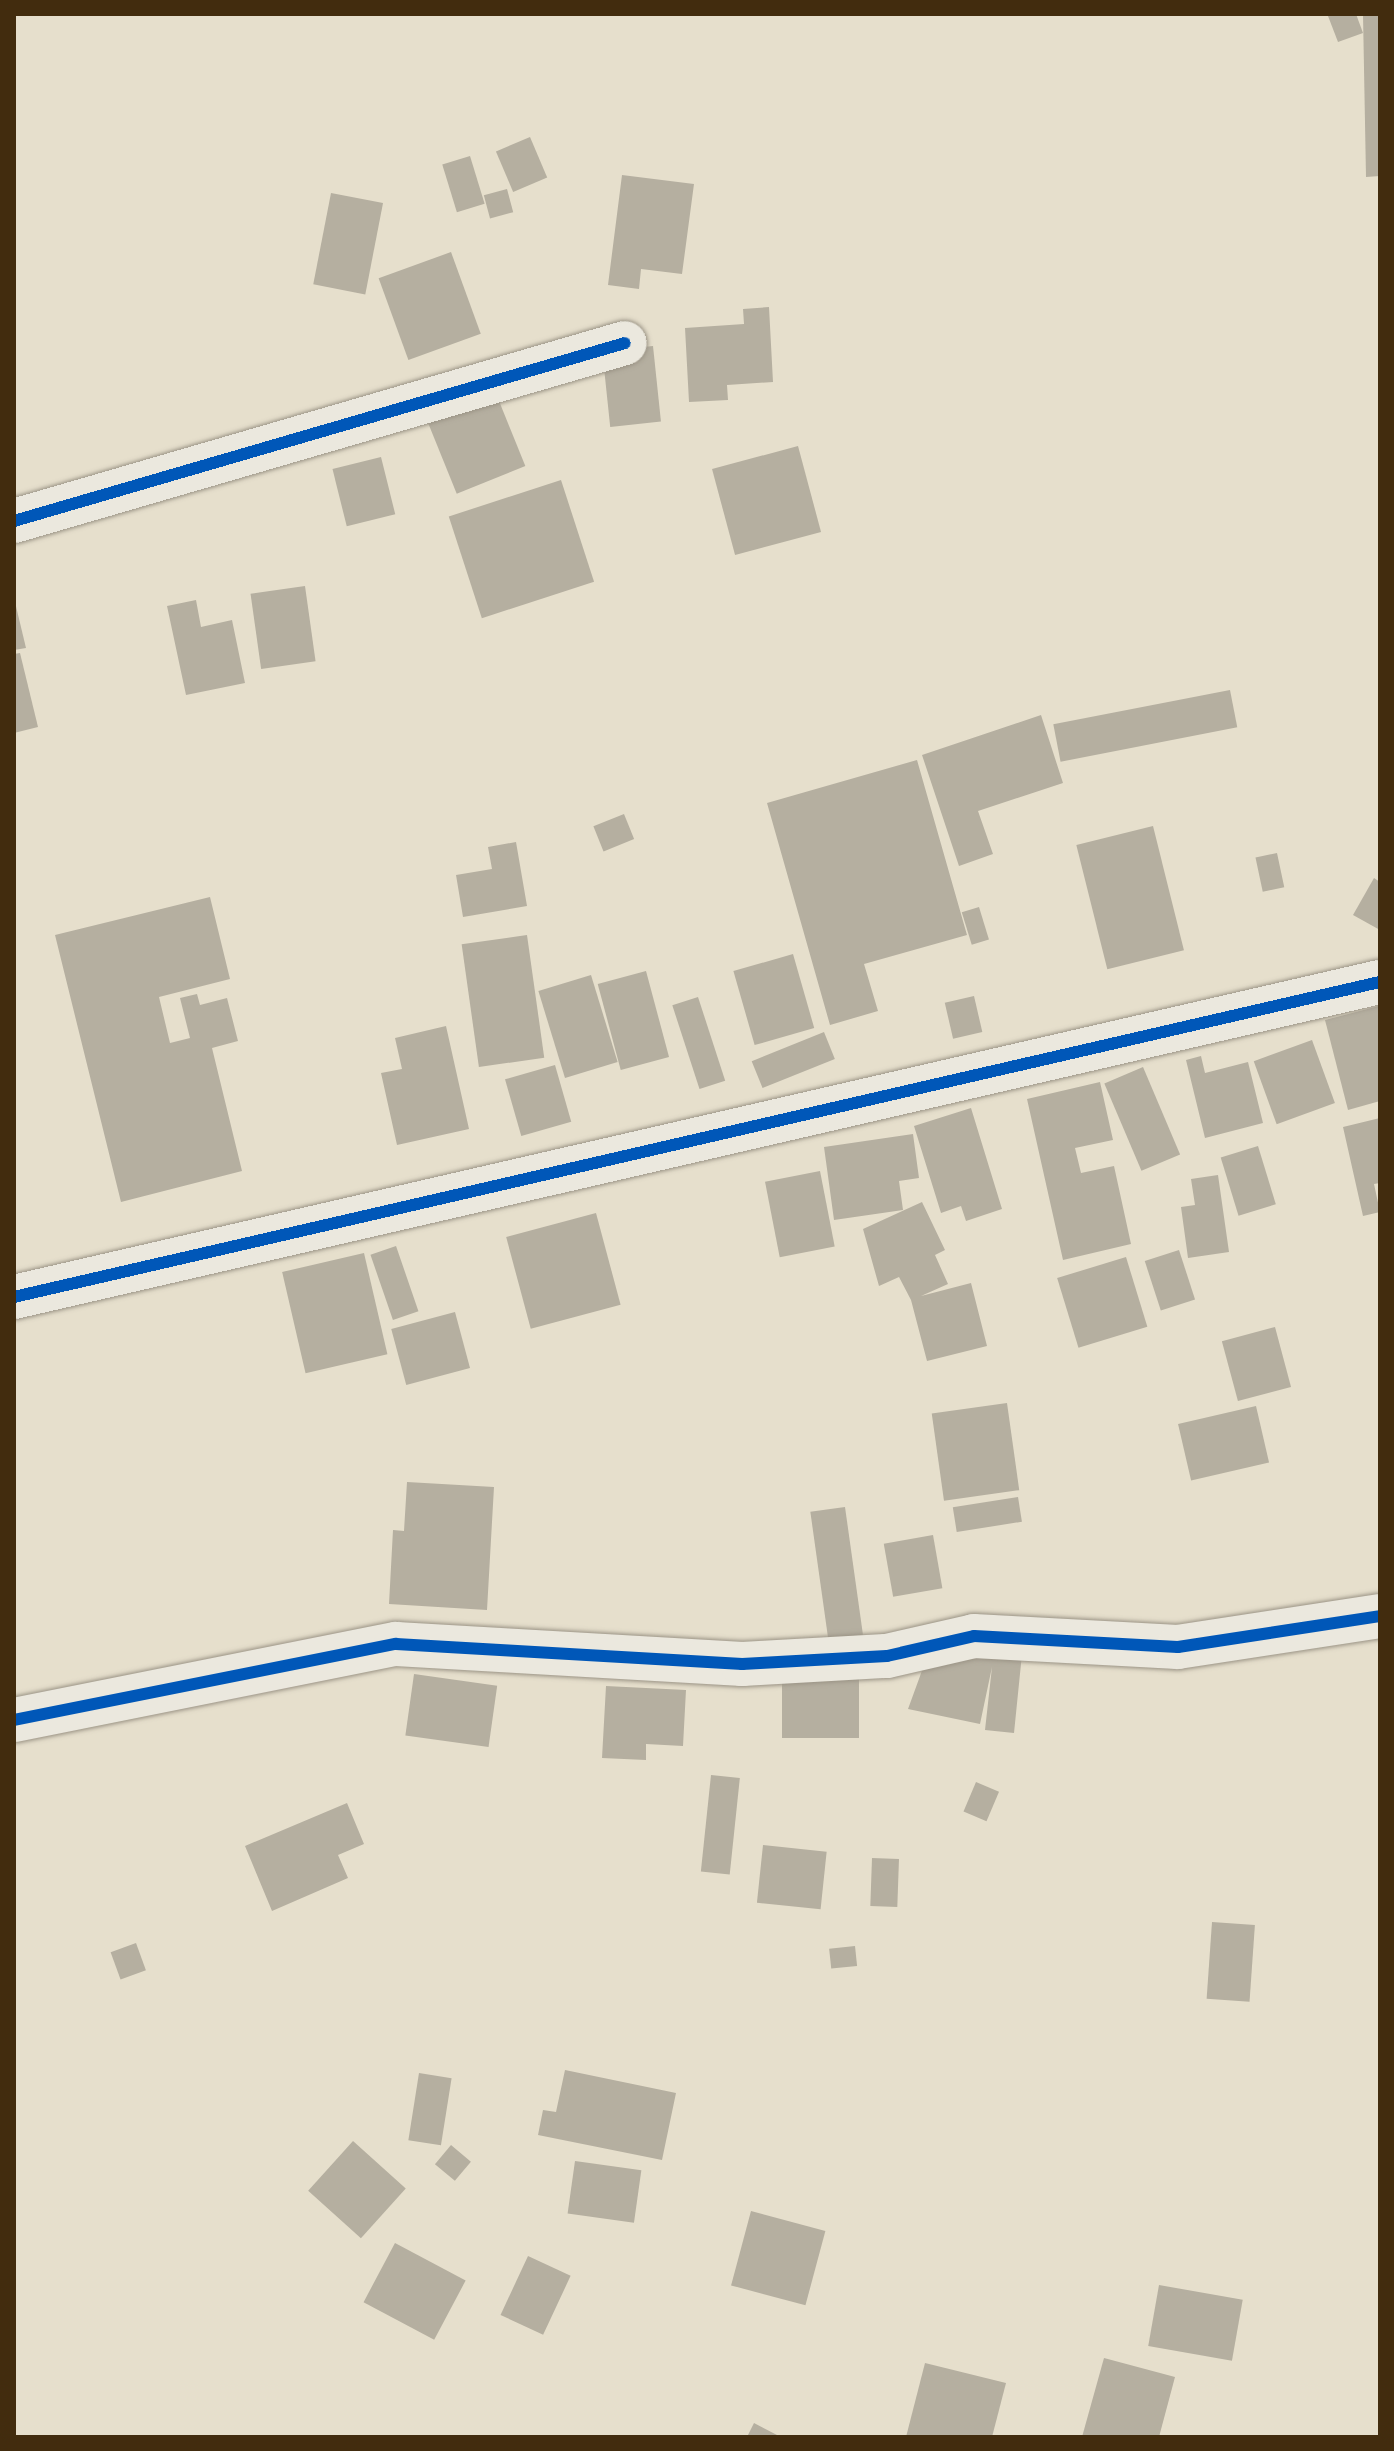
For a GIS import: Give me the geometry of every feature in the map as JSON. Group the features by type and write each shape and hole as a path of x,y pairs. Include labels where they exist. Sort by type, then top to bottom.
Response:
{"street":[{"path":"14,521 625,343"},
{"path":"14,1297 1380,982"},
{"path":"14,1720 396,1644 742,1664 887,1656 974,1636 1178,1647 1380,1616"}],"building":[{"path":"1356,14 1363,33 1338,42 1328,16"},
{"path":"1363,14 1380,14 1380,176 1366,177"},
{"path":"530,137 547,178 513,192 496,151"},
{"path":"470,156 485,204 457,212 442,164"},
{"path":"622,175 694,184 682,274 641,269 639,289 608,285"},
{"path":"507,189 513,212 490,218 484,195"},
{"path":"331,193 383,203 365,294 313,284"},
{"path":"451,252 481,334 408,360 379,278"},
{"path":"769,307 773,382 727,385 728,400 689,402 685,328 744,324 743,309"},
{"path":"653,346 661,422 610,427 602,351"},
{"path":"495,391 525,466 457,494 426,419"},
{"path":"798,446 821,532 735,555 712,469"},
{"path":"381,457 395,514 347,526 332,469"},
{"path":"561,480 594,582 482,618 449,516"},
{"path":"305,586 316,661 261,669 251,594"},
{"path":"14,598 26,648 14,650"},
{"path":"196,600 201,627 232,620 245,683 186,695 167,606"},
{"path":"20,653 38,727 14,733 14,654"},
{"path":"1230,690 1237,727 1061,762 1053,724"},
{"path":"1041,715 1063,783 978,811 993,854 959,866 922,755"},
{"path":"917,760 967,935 864,964 878,1011 830,1025 767,803"},
{"path":"624,814 634,839 604,851 593,826"},
{"path":"1153,826 1184,950 1107,969 1076,845"},
{"path":"516,842 527,906 463,917 456,875 492,869 488,847"},
{"path":"1277,853 1284,887 1263,892 1255,858"},
{"path":"1374,878 1380,882 1380,930 1353,915"},
{"path":"210,897 230,979 159,997 170,1043 190,1038 180,998 197,994 200,1005 227,998 238,1041 212,1048 242,1171 121,1202 55,935"},
{"path":"979,907 989,940 972,945 962,912"},
{"path":"527,935 544,1058 479,1067 462,944"},
{"path":"793,954 814,1028 755,1045 733,971"},
{"path":"646,971 669,1057 621,1070 598,984"},
{"path":"591,975 618,1062 565,1078 538,991"},
{"path":"974,996 982,1032 953,1039 945,1003"},
{"path":"698,997 725,1081 700,1089 672,1005"},
{"path":"1379,1006 1380,1101 1348,1110 1325,1020"},
{"path":"446,1026 469,1129 397,1145 381,1073 402,1069 395,1038"},
{"path":"824,1032 835,1059 763,1088 752,1061"},
{"path":"1312,1040 1335,1103 1277,1124 1254,1061"},
{"path":"1201,1056 1205,1073 1248,1062 1263,1123 1205,1138 1186,1060"},
{"path":"555,1065 571,1122 521,1136 505,1079"},
{"path":"1143,1067 1180,1154 1141,1171 1104,1083"},
{"path":"1100,1082 1113,1140 1075,1148 1081,1173 1114,1166 1131,1244 1063,1260 1027,1099"},
{"path":"971,1108 1002,1209 966,1221 961,1206 941,1213 914,1126"},
{"path":"1380,1118 1380,1183 1374,1184 1380,1212 1363,1216 1343,1127"},
{"path":"913,1134 919,1178 899,1181 903,1210 834,1220 824,1147"},
{"path":"1258,1146 1276,1204 1239,1216 1221,1157"},
{"path":"820,1171 835,1247 780,1257 765,1182"},
{"path":"1218,1175 1229,1252 1188,1258 1181,1207 1195,1205 1191,1179"},
{"path":"922,1202 945,1250 935,1255 948,1284 921,1296 971,1283 987,1346 927,1361 911,1300 899,1277 879,1286 863,1229"},
{"path":"596,1213 621,1305 531,1329 506,1237"},
{"path":"396,1246 418,1311 393,1320 370,1255"},
{"path":"1179,1250 1195,1299 1161,1311 1145,1261"},
{"path":"364,1253 387,1354 306,1373 282,1272"},
{"path":"1126,1257 1147,1327 1078,1348 1057,1278"},
{"path":"455,1312 470,1368 406,1385 391,1329"},
{"path":"1275,1327 1291,1387 1238,1401 1222,1341"},
{"path":"1007,1403 1019,1490 944,1501 932,1414"},
{"path":"1256,1406 1269,1463 1191,1481 1178,1424"},
{"path":"407,1482 494,1487 487,1610 389,1604 393,1530 404,1531"},
{"path":"1018,1497 1022,1522 957,1532 953,1507"},
{"path":"845,1507 863,1635 828,1640 810,1512"},
{"path":"933,1535 942,1588 893,1597 884,1544"},
{"path":"931,1646 1022,1654 1014,1733 985,1730 992,1667 980,1724 908,1709"},
{"path":"782,1673 859,1673 859,1738 782,1738"},
{"path":"414,1674 497,1686 489,1747 405,1735"},
{"path":"606,1686 686,1690 683,1746 646,1744 646,1760 602,1758"},
{"path":"711,1775 740,1778 730,1874 701,1871"},
{"path":"976,1782 999,1792 987,1821 963,1811"},
{"path":"347,1803 364,1844 338,1855 348,1878 272,1911 245,1846"},
{"path":"763,1845 827,1852 821,1909 757,1903"},
{"path":"872,1858 899,1859 897,1907 870,1906"},
{"path":"1212,1922 1255,1925 1250,2002 1207,1999"},
{"path":"136,1943 146,1970 121,1979 111,1952"},
{"path":"855,1946 857,1966 831,1969 829,1949"},
{"path":"565,2070 676,2093 662,2160 538,2135 543,2110 556,2112"},
{"path":"419,2073 452,2078 441,2145 408,2140"},
{"path":"353,2141 406,2189 361,2238 308,2191"},
{"path":"451,2145 471,2162 455,2181 435,2164"},
{"path":"575,2161 641,2170 634,2223 568,2213"},
{"path":"751,2211 825,2231 805,2305 731,2285"},
{"path":"395,2243 466,2281 434,2340 364,2302"},
{"path":"528,2256 571,2276 543,2335 501,2315"},
{"path":"1159,2285 1243,2300 1232,2361 1148,2346"},
{"path":"1104,2358 1175,2377 1159,2437 1082,2437"},
{"path":"925,2363 1006,2383 992,2437 906,2437"},
{"path":"754,2423 777,2435 747,2437"}],"cycle path":[{"path":"14,521 625,343"},
{"path":"14,1297 1380,982"},
{"path":"14,1720 396,1644 742,1664 887,1656 974,1636 1178,1647 1380,1616"}]}
